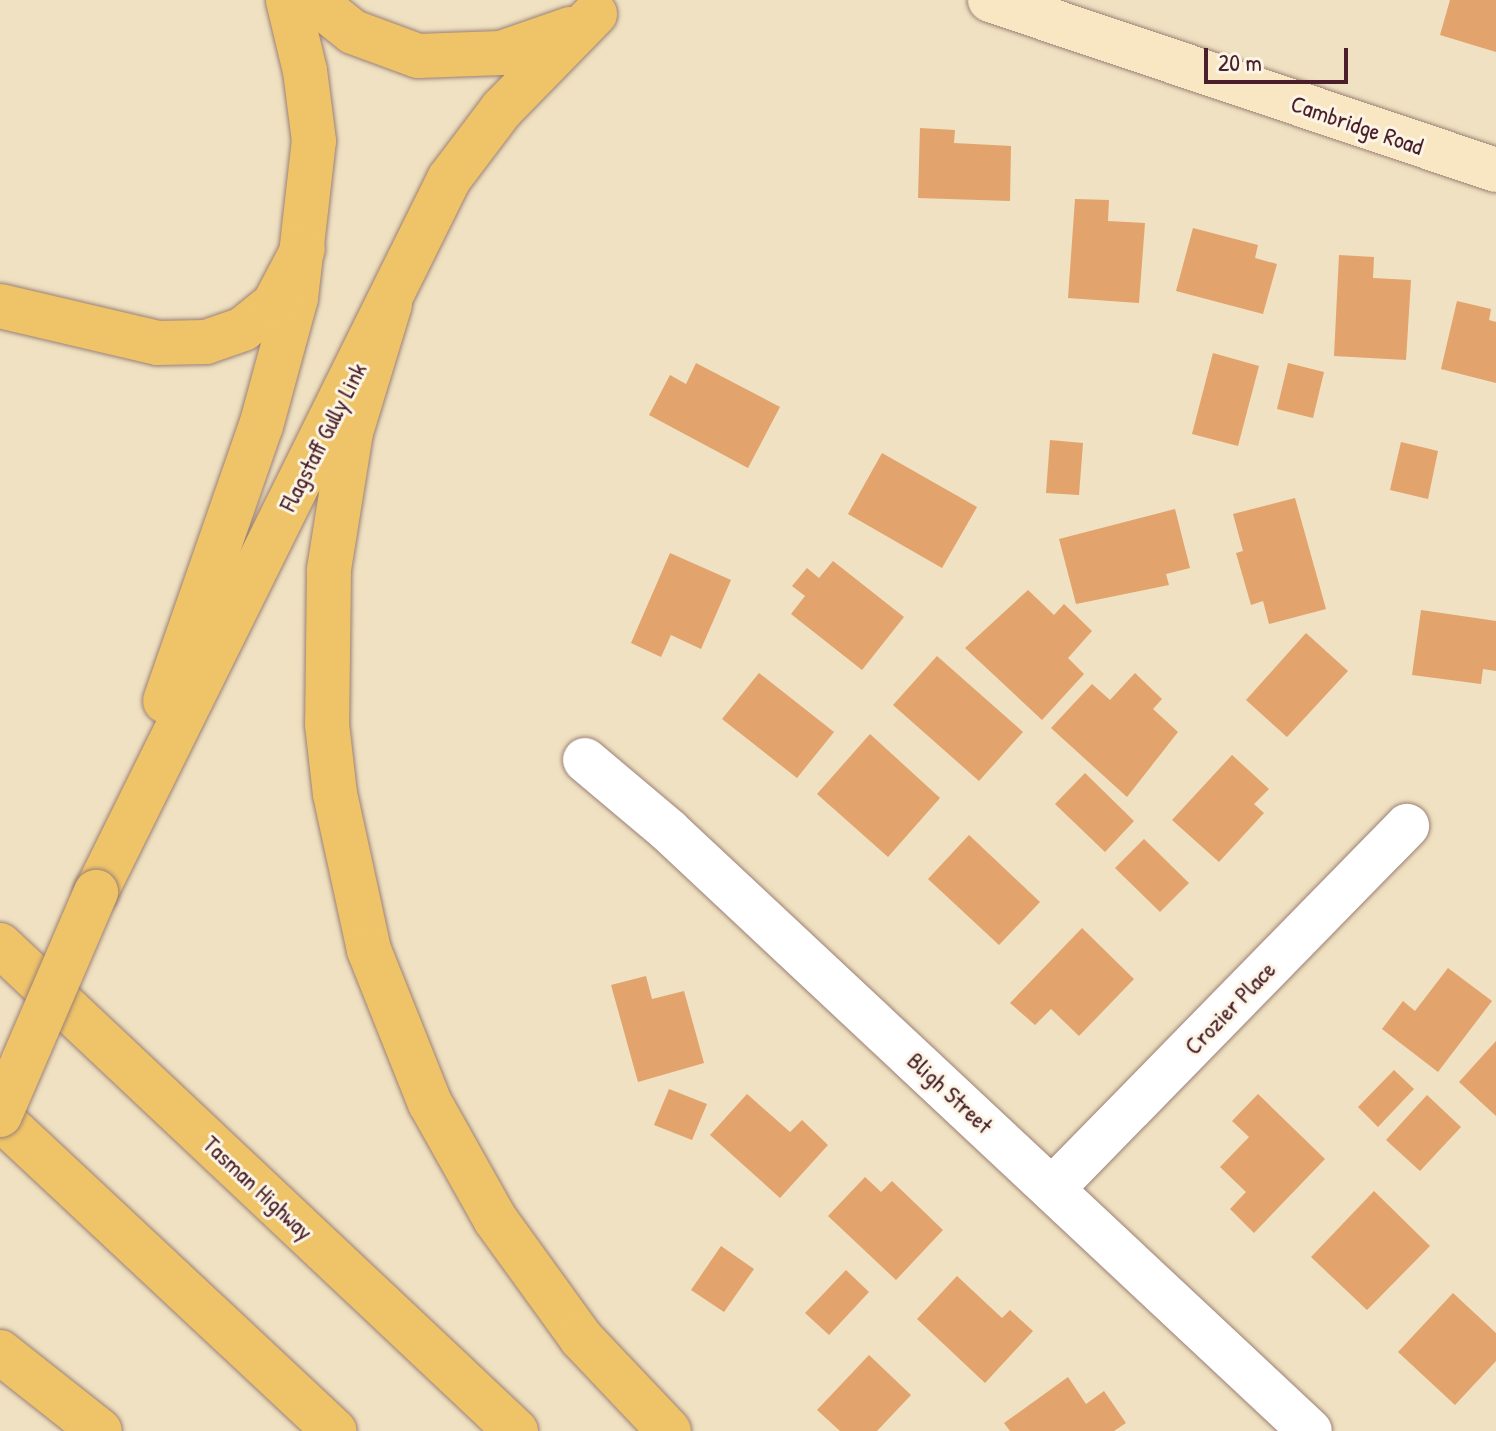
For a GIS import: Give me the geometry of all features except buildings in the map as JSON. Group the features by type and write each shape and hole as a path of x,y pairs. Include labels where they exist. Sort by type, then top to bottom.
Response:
{"main road":[{"name":"Flagstaff Gully Link","path":"96,892 261,426 296,298 314,141 305,71 288,0"},
{"path":"313,0 353,32 418,56 443,58 516,49 610,4"},
{"name":"Cambridge Road","path":"990,0 1025,7 1496,170"},
{"name":"Flagstaff Gully Link","path":"0,1117 96,892 390,304 449,179 502,109 610,4"},
{"path":"0,306 158,343 206,342 243,329 274,304 303,249"},
{"path":"390,304 351,432 329,570 327,724 335,794 369,950 430,1103 495,1219 581,1338 669,1431"},
{"name":"Tasman Highway","path":"0,945 516,1431"},
{"path":"0,1117 334,1431"},
{"path":"0,1352 100,1431"}],"street":[{"name":"Bligh Street","path":"585,760 668,830 1310,1431"},
{"name":"Crozier Place","path":"1052,1189 1407,826"}]}
